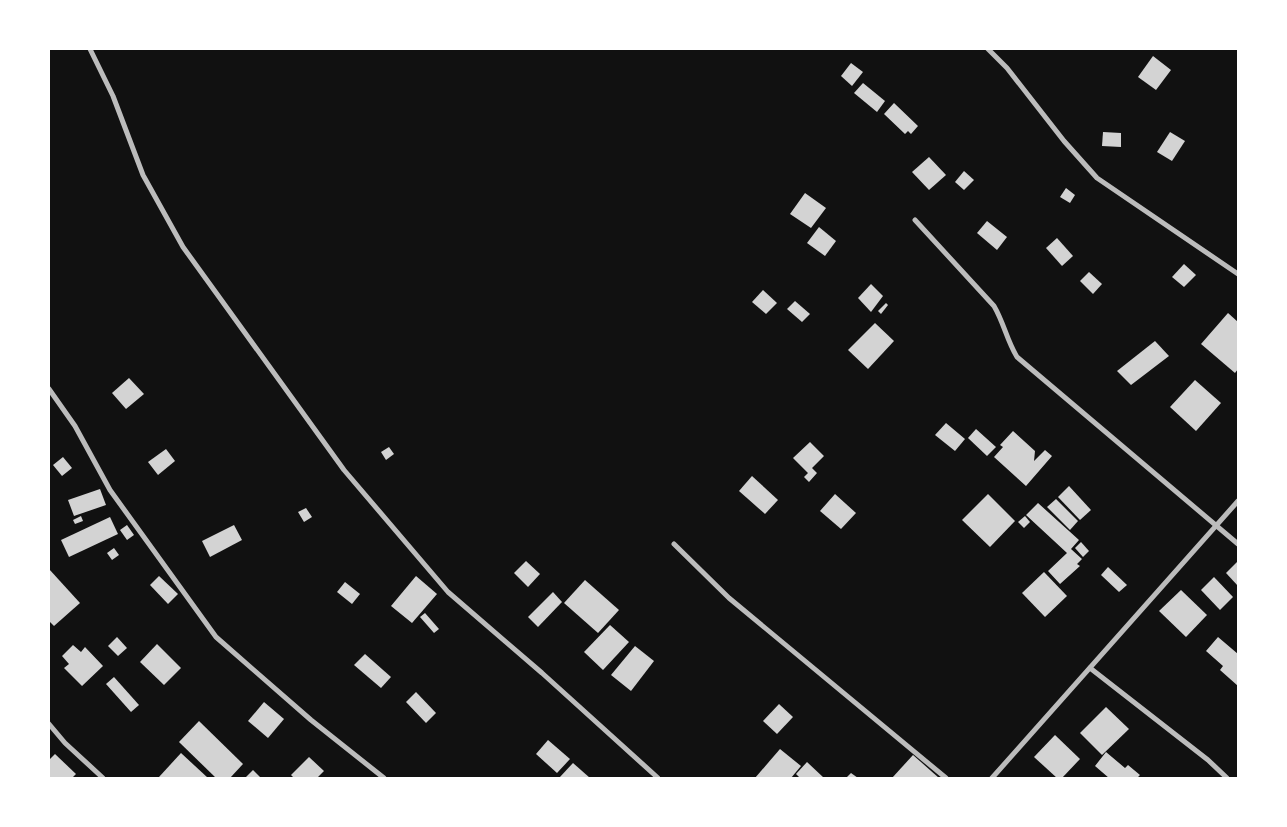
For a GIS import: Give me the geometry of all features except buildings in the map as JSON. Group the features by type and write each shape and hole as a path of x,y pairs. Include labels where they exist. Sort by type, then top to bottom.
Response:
{"street":[{"path":"90,49 113,96 143,175 183,247 344,470 448,592 542,673 658,778"},
{"path":"988,49 1007,68 1064,141 1098,178 1238,274"},
{"path":"915,220 994,306 1002,318 1009,344 1017,357 1238,544"},
{"path":"49,389 75,426 110,490 216,638 290,702 384,778"},
{"path":"992,778 1238,502"},
{"path":"674,544 729,598 946,778"},
{"path":"1090,668 1208,760 1227,778"},
{"path":"49,724 65,743 103,778"}]}
